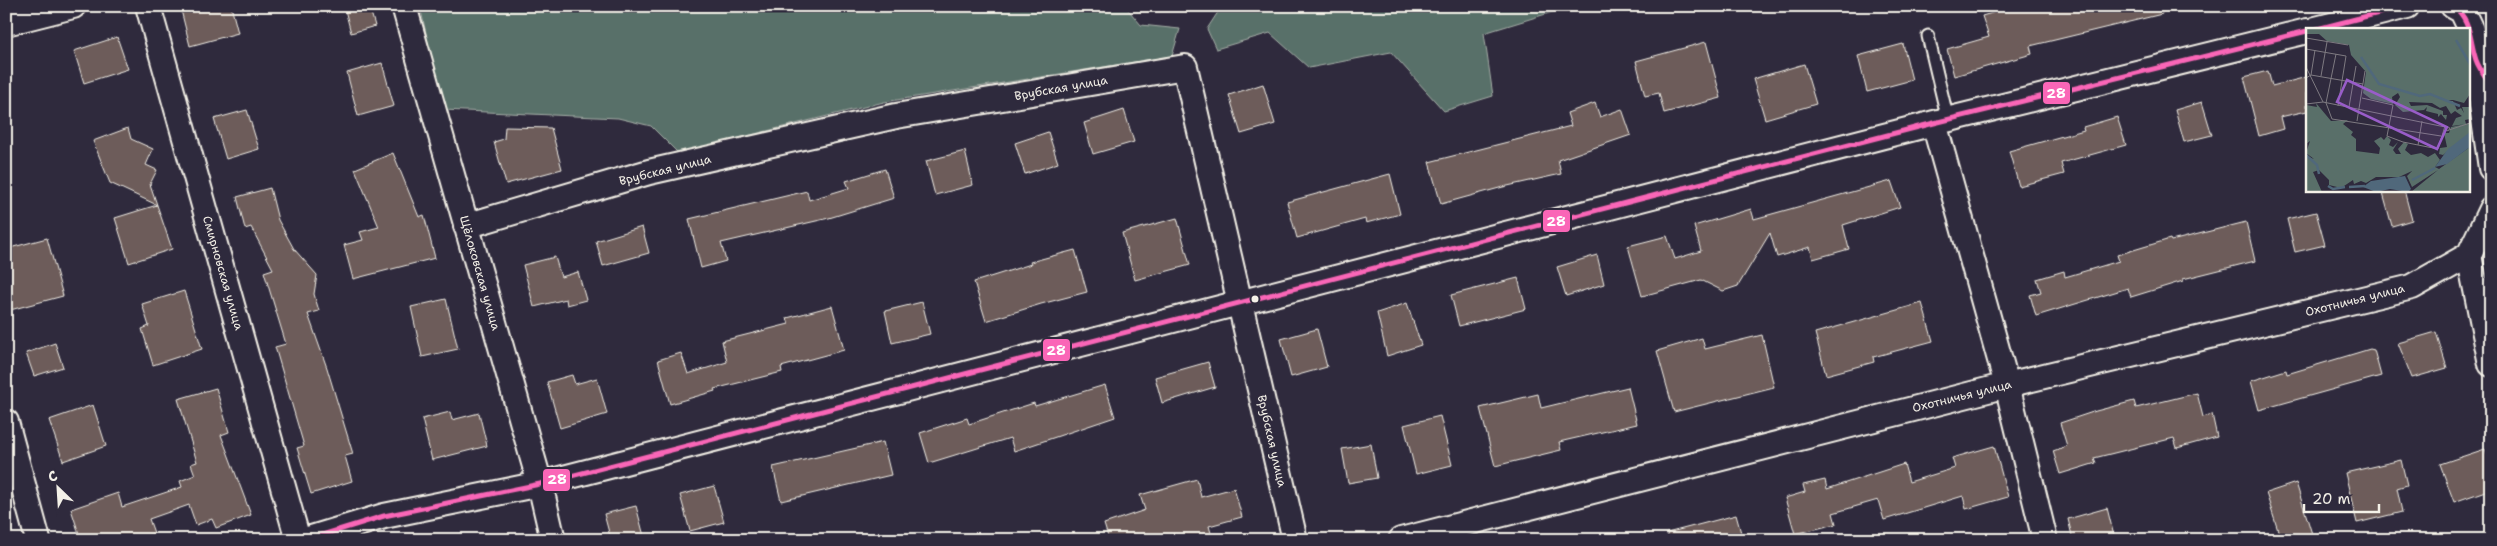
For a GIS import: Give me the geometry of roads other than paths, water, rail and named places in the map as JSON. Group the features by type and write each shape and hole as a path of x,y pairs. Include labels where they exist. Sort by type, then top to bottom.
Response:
{"street":[{"path":"6,23 74,6"},
{"name":"Смирновская улица","path":"148,6 298,540"},
{"name":"Щёлоковская улица","path":"404,6 540,484 553,540"},
{"path":"2320,28 2407,6"},
{"path":"2453,6 2462,11 2471,30 2490,158"},
{"path":"306,540 384,516 540,484 1941,121 2306,31"},
{"name":"Врубская улица","path":"466,226 649,172 896,116 1185,67 1295,540"},
{"path":"1941,121 2045,540"},
{"path":"2491,209 2469,255 2491,364"},
{"name":"Охотничья улица","path":"1401,540 2007,385 2412,287 2469,255"},
{"path":"6,422 38,540"}],"lane":[{"path":"1928,36 1941,121"},
{"path":"2476,60 2491,84"}]}
